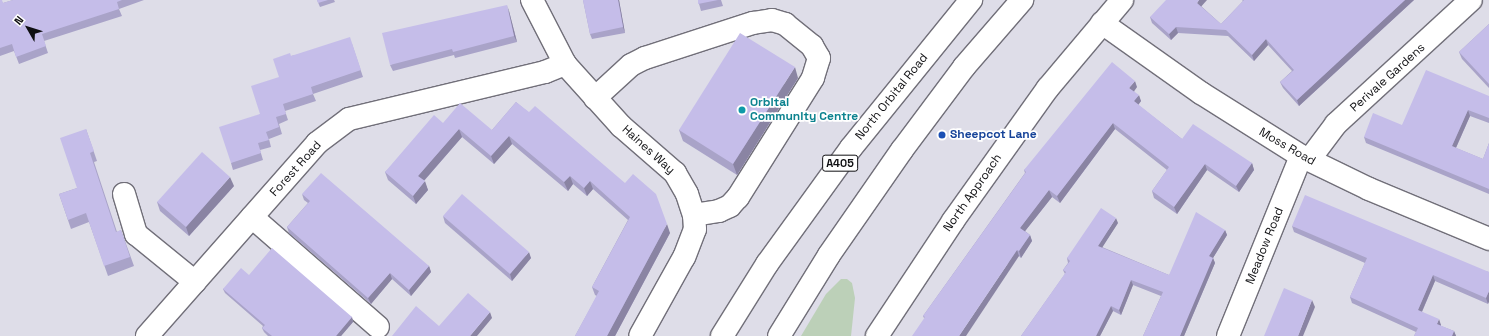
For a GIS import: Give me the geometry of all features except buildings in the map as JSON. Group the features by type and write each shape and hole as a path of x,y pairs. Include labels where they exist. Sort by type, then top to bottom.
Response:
{"main road":[{"name":"Haines Way","path":"532,0 565,64 621,126 675,173 687,194 694,215 695,229 684,257 640,336"},
{"name":"North Orbital Road","path":"722,336 767,264 851,148 971,0"},
{"path":"779,336 830,254 902,150 964,67 1022,0"},
{"name":"North Approach","path":"877,336 953,221 1048,88 1122,0"},
{"name":"Perivale Gardens","path":"1305,158 1336,124 1412,57 1471,0"},
{"path":"595,98 631,65 645,58 753,23 772,20 785,24 812,46 819,58 813,78 738,197 730,206 719,211 694,215"},
{"name":"Moss Road","path":"1102,23 1201,93 1305,158 1369,189 1489,239"},
{"name":"Forest Road","path":"147,336 316,143 349,119 545,72 565,64"},
{"name":"Meadow Road","path":"1228,336 1305,158"},
{"path":"124,194 136,234 195,282"},
{"path":"252,217 378,327"}],"green space":[{"path":"841,279 847,279 852,283 855,298 851,336 801,336 826,294"}],"place":[{"name":"Orbital Community Centre","path":"742,110"},
{"name":"Sheepcot Lane","path":"942,135"}]}
